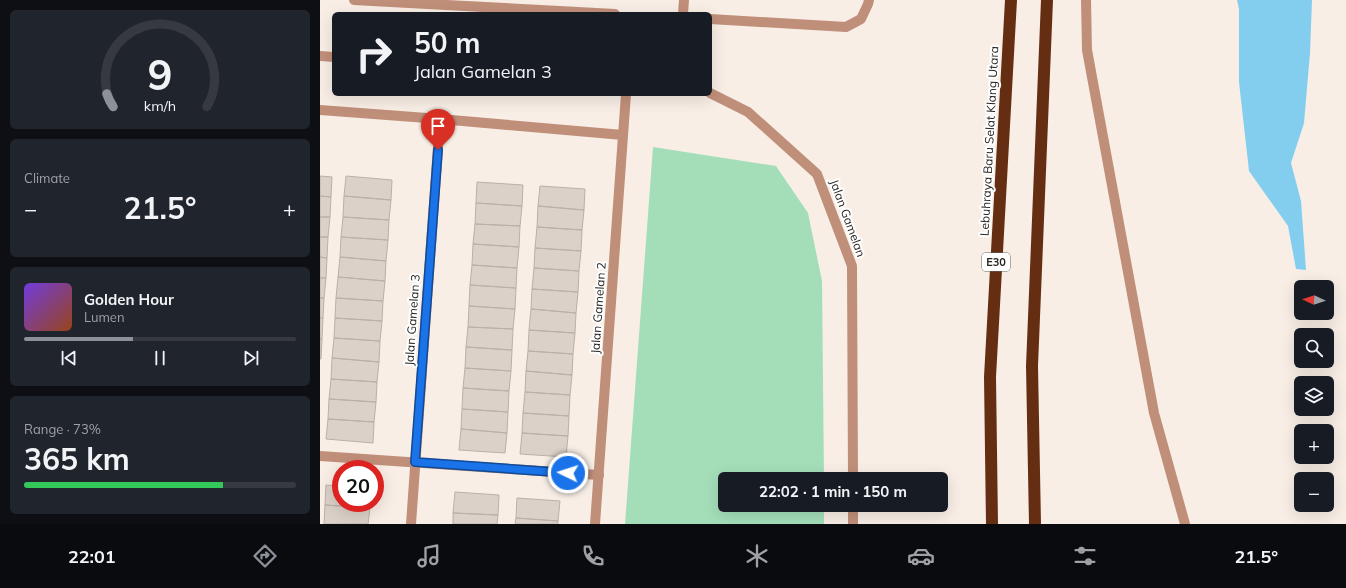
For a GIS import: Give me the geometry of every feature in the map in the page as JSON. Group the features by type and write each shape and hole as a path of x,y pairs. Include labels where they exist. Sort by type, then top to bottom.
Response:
{"highway":[{"name":"Lebuhraya Baru Selat Klang Utara","path":"992,524 990,377 1011,0"},
{"path":"1035,524 1032,366 1047,0"}],"street":[{"path":"354,0 580,12"},
{"path":"683,12 684,0"},
{"path":"712,19 846,27 862,19 869,0"},
{"path":"1086,0 1087,50 1154,413 1185,524"},
{"path":"320,56 332,57"},
{"name":"Jalan Gamelan","path":"712,94 748,112 818,174 852,266 853,472"},
{"name":"Jalan Gamelan 2","path":"595,524 626,96"},
{"path":"320,110 623,135"},
{"name":"Jalan Gamelan 3","path":"411,524 440,119"},
{"path":"320,456 599,475"},
{"path":"853,512 853,524"}],"green space":[{"path":"653,147 776,166 808,213 822,281 824,472 718,472 718,512 824,512 824,524 625,524"}],"water":[{"path":"1237,0 1312,0 1310,53 1304,123 1291,163 1301,201 1306,270 1296,269 1288,226 1249,171 1239,82 1239,9"}],"building":[{"path":"320,176 332,177 331,197 320,196"},
{"path":"346,176 392,180 391,200 344,196"},
{"path":"477,182 523,185 522,206 476,203"},
{"path":"540,186 585,189 584,210 538,206"},
{"path":"320,196 331,197 330,217 320,217"},
{"path":"344,196 391,200 389,220 343,217"},
{"path":"476,203 522,206 520,226 475,224"},
{"path":"538,206 584,210 582,230 537,227"},
{"path":"320,217 330,217 328,237 320,237"},
{"path":"343,217 389,220 388,240 341,237"},
{"path":"475,224 520,226 519,247 473,244"},
{"path":"537,227 582,230 581,251 535,248"},
{"path":"320,237 328,237 327,258 320,257"},
{"path":"341,237 388,240 386,261 340,257"},
{"path":"473,244 519,247 517,268 472,265"},
{"path":"535,248 581,251 579,271 534,268"},
{"path":"320,257 327,258 326,278 320,278"},
{"path":"340,257 386,261 385,281 338,277"},
{"path":"472,265 517,268 516,288 470,285"},
{"path":"534,268 579,271 578,292 532,289"},
{"path":"338,277 385,281 383,301 336,298"},
{"path":"320,278 326,278 324,298 320,298"},
{"path":"470,285 516,288 515,309 469,306"},
{"path":"532,289 578,292 576,313 531,309"},
{"path":"320,298 324,298 323,318 320,318"},
{"path":"336,298 383,301 382,321 335,318"},
{"path":"469,306 515,309 513,329 468,327"},
{"path":"531,309 576,313 575,333 529,330"},
{"path":"320,318 323,318 322,339 320,339"},
{"path":"335,318 382,321 380,341 334,338"},
{"path":"468,327 513,329 512,350 466,347"},
{"path":"529,330 575,333 573,354 528,351"},
{"path":"334,338 380,341 379,362 332,358"},
{"path":"320,339 322,339 321,359 320,359"},
{"path":"466,347 512,350 511,371 465,368"},
{"path":"528,351 573,354 572,375 526,371"},
{"path":"332,358 379,362 377,382 331,379"},
{"path":"465,368 511,371 509,391 463,388"},
{"path":"526,371 572,375 570,395 525,392"},
{"path":"331,379 377,382 376,402 329,399"},
{"path":"463,388 509,391 508,412 462,409"},
{"path":"525,392 570,395 569,416 523,413"},
{"path":"329,399 376,402 374,422 328,419"},
{"path":"462,409 508,412 507,433 461,429"},
{"path":"523,413 569,416 568,436 522,433"},
{"path":"328,419 374,422 373,443 326,439"},
{"path":"461,429 507,433 505,453 459,450"},
{"path":"522,433 568,436 566,457 520,454"},
{"path":"326,485 332,485 332,505 325,505"},
{"path":"455,492 499,495 498,515 453,513"},
{"path":"517,498 560,501 558,521 516,518"},
{"path":"325,505 332,505 332,512 370,512 368,524 324,524"},
{"path":"453,513 498,515 497,524 453,524"},
{"path":"516,518 558,521 558,524 515,524"}],"route":[{"path":"438,150 415,462 568,473"}]}
